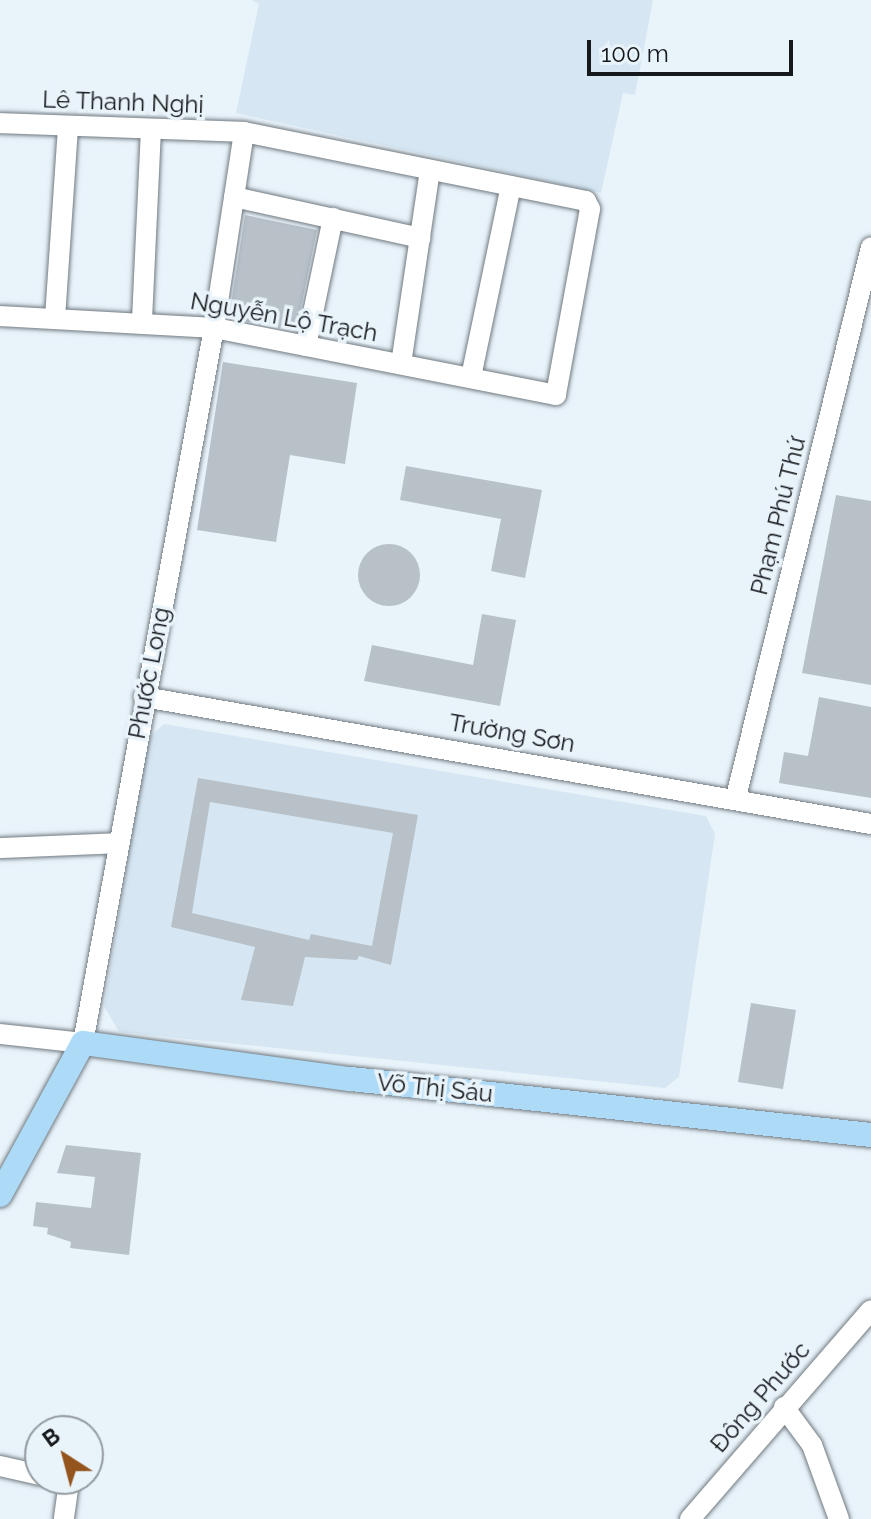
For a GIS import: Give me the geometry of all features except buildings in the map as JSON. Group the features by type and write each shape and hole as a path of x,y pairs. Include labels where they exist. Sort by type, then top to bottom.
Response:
{"main road":[{"name":"Võ Thị Sáu","path":"83,1043 351,1079 871,1135"},
{"name":"Phước Long","path":"0,1195 83,1043"}],"street":[{"name":"Lê Thanh Nghị","path":"0,123 244,132 586,201 590,209 556,395"},
{"path":"55,318 68,126"},
{"path":"142,320 151,129"},
{"name":"Phước Long","path":"83,1043 214,328 244,132"},
{"path":"401,364 430,171"},
{"path":"471,377 511,186"},
{"path":"234,197 421,238"},
{"path":"306,346 333,218"},
{"name":"Phạm Phú Thứ","path":"736,797 871,247"},
{"name":"Nguyễn Lộ Trạch","path":"0,316 142,320 214,328 556,395"},
{"name":"Trường Sơn","path":"144,697 736,797 871,824"},
{"path":"0,848 118,843"},
{"name":"Võ Thị Sáu","path":"0,1034 83,1043"},
{"name":"Đông Phước","path":"690,1519 871,1310"},
{"path":"784,1407 812,1445 839,1519"},
{"path":"0,1466 24,1471"},
{"path":"64,1519 67,1495"}],"shaded area":[{"path":"252,0 653,0 635,95 623,93 601,193 236,113 259,4"},
{"path":"164,724 706,816 715,834 679,1077 665,1088 119,1032 104,1006 148,738"}]}
